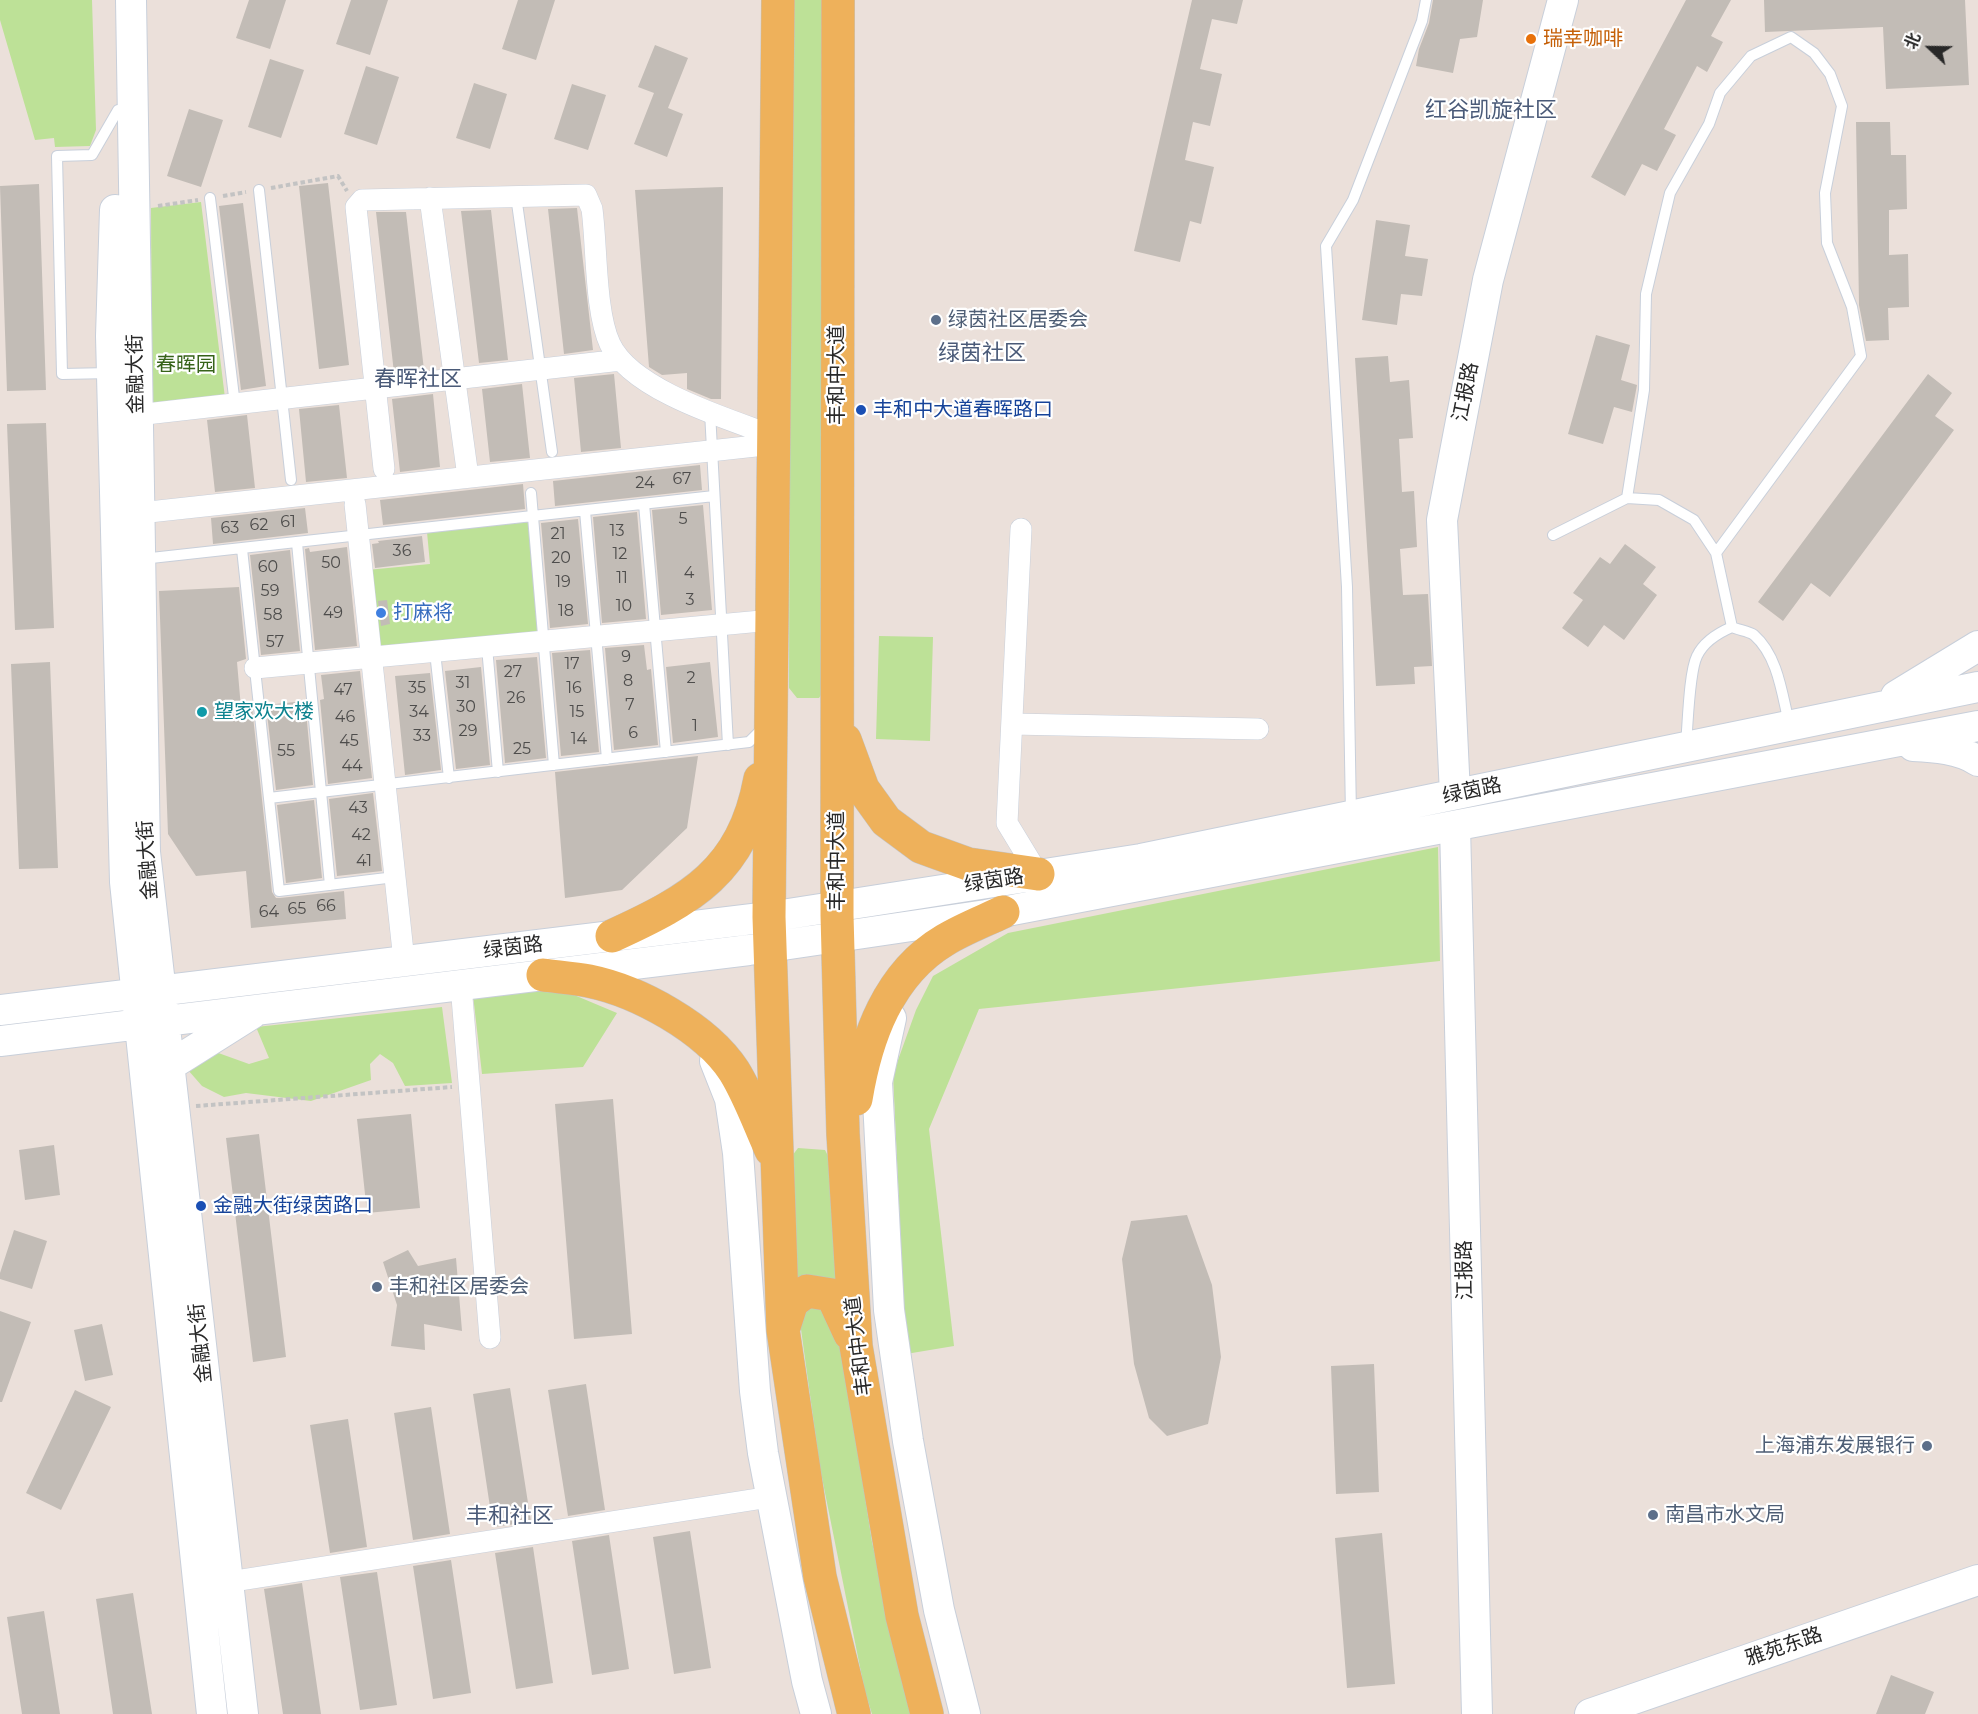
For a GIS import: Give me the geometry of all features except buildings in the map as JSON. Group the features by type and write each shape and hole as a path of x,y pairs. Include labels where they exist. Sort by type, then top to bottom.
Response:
{"main road":[{"name":"金融大街","path":"113,0 118,110 111,336 125,882 149,992"},
{"name":"金融大街","path":"131,0 149,992 212,1714"},
{"path":"778,0 770,932 783,1330 820,1577 854,1714"},
{"name":"丰和中大道","path":"838,0 837,922 845,1163 856,1346 902,1616 927,1714"},
{"name":"江报路","path":"1455,794 1442,520 1488,280 1563,0"},
{"path":"1876,708 1978,646"},
{"name":"绿茵路","path":"0,1043 152,1022 543,975 770,932 837,922 1038,874 1141,858 1978,687"},
{"path":"837,719 863,789 886,821 921,847 968,864 1038,874"},
{"path":"612,936 657,915 690,896 717,872 738,844 756,801 771,721"},
{"name":"绿茵路","path":"837,922 1003,912 1978,726"},
{"path":"1883,744 1932,747 1969,755 1978,761"},
{"name":"江报路","path":"1455,826 1477,1714"},
{"path":"845,1163 862,1062 883,1005 914,964 944,940 1003,912"},
{"name":"绿茵路","path":"0,1010 612,936 770,932"},
{"path":"543,975 591,982 627,994 665,1011 706,1038 734,1071 778,1166"},
{"path":"898,985 877,1082 889,1310 908,1441 939,1610 966,1714"},
{"path":"0,1043 18,1050 107,1042 157,1065 259,1010"},
{"path":"706,1038 730,1099 738,1152 755,1390 770,1497 804,1669 816,1714"},
{"name":"金融大街","path":"157,1065 174,1108 243,1714"},
{"path":"783,1330 792,1302 807,1291 832,1295 856,1346"},
{"name":"雅苑东路","path":"1590,1714 1978,1580"}],"street":[{"path":"384,470 356,207 362,200 586,195 592,209 602,316 610,344 621,360 639,378 774,440"},
{"path":"430,198 468,477"},
{"path":"137,415 621,360"},
{"path":"139,504 149,512 712,451 774,440"},
{"path":"355,504 404,961"},
{"path":"1022,529 1007,824 1038,874"},
{"path":"255,668 772,620"},
{"path":"1012,724 1258,729"},
{"path":"461,985 490,1338"},
{"path":"228,1582 770,1497"}],"lane":[{"path":"1351,815 1347,587 1326,246 1353,200 1422,21 1426,0"},
{"path":"1627,498 1644,390 1646,294 1670,193 1709,124 1720,93 1751,56 1791,37 1814,52 1830,74 1842,106 1825,193 1827,243 1852,307 1861,356 1716,553"},
{"path":"112,372 62,374 57,156 92,155 118,110"},
{"path":"260,189 291,480"},
{"path":"516,196 552,452"},
{"path":"210,198 235,405"},
{"path":"710,412 728,745"},
{"path":"531,493 554,765"},
{"path":"140,559 714,496"},
{"path":"1553,535 1627,498 1659,500 1694,520 1716,553 1732,627"},
{"path":"644,504 666,752"},
{"path":"585,511 607,759"},
{"path":"297,543 330,885"},
{"path":"242,549 279,891 395,877"},
{"path":"1685,747 1697,656 1713,635 1732,627 1753,634 1769,656 1790,725"},
{"path":"487,647 498,772"},
{"path":"435,652 449,778"},
{"path":"268,798 749,742 771,721"}],"path":[{"path":"174,1108 469,1085"}],"green space":[{"path":"0,0 92,0 96,130 90,146 55,147 54,138 35,140 0,20"},
{"path":"791,0 828,0 825,689 819,698 797,698 789,688"},
{"name":"春晖园","path":"201,202 225,398 152,405 151,208"},
{"path":"528,522 539,638 374,654 367,570 430,564 427,532"},
{"path":"879,636 933,637 930,741 876,739"},
{"path":"1438,847 1440,961 979,1009 929,1129 954,1346 906,1354 893,1074 916,1010 933,976 1008,933"},
{"path":"541,987 567,992 617,1013 583,1067 482,1074 473,995"},
{"path":"442,1007 452,1083 405,1086 393,1063 380,1054 370,1064 371,1080 311,1101 246,1093 224,1097 202,1086 188,1070 210,1050 249,1064 269,1058 256,1027"},
{"path":"798,1148 825,1150 829,1158 851,1406 872,1542 913,1714 872,1714 865,1692 820,1468 797,1300 792,1156"}],"place":[{"name":"瑞幸咖啡","path":"1531,39"},
{"name":"绿茵社区居委会","path":"936,320"},
{"name":"丰和中大道春晖路口","path":"861,410"},
{"name":"打麻将","path":"381,613"},
{"name":"望家欢大楼","path":"202,712"},
{"name":"金融大街绿茵路口","path":"201,1206"},
{"name":"丰和社区居委会","path":"377,1287"},
{"name":"上海浦东发展银行","path":"1927,1446"},
{"name":"南昌市水文局","path":"1653,1515"}],"district":[{"name":"红谷凯旋社区","path":"1491,111"},
{"name":"绿茵社区","path":"982,354"},
{"name":"春晖社区","path":"418,380"},
{"name":"丰和社区","path":"510,1517"}]}
